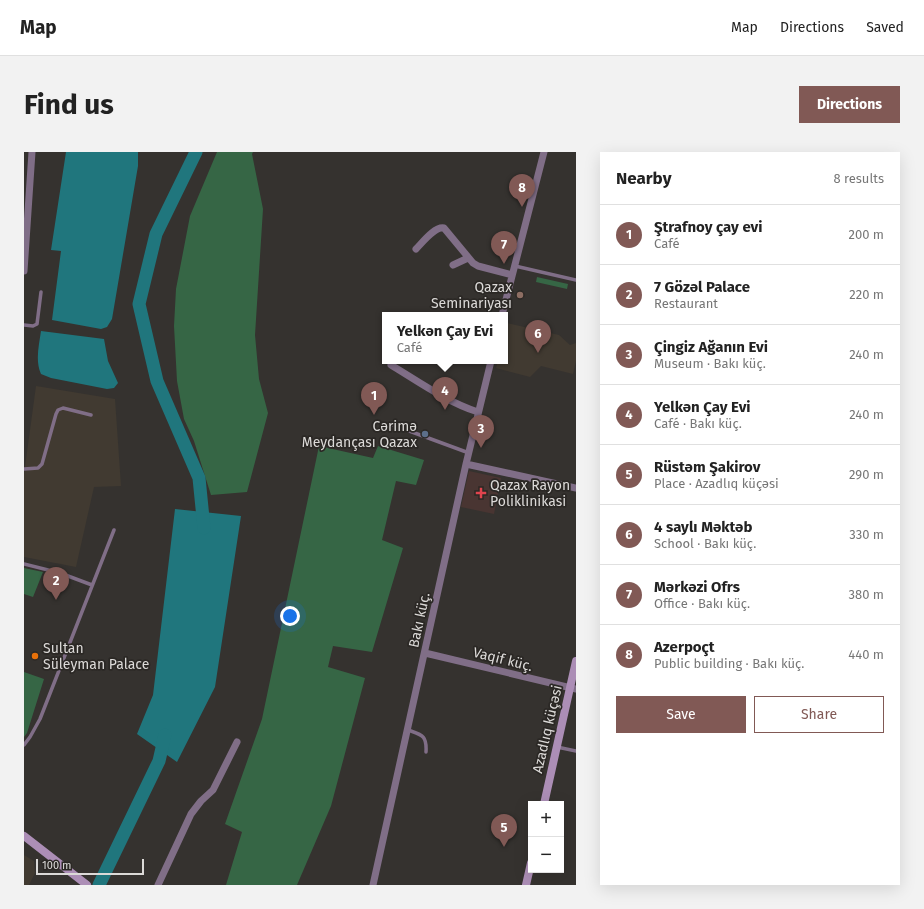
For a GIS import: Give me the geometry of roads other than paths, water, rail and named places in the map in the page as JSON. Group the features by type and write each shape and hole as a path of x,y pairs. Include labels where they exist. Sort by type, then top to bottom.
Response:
{"street":[{"path":"24,272 32,152"},
{"path":"503,312 544,152"},
{"path":"416,249 441,227 447,230 468,258 478,266 512,275"},
{"path":"453,265 468,258"},
{"name":"Bakı küç.","path":"373,885 466,464 490,364"},
{"path":"391,365 448,400 478,412"},
{"path":"466,464 576,488"},
{"name":"Vaqif küç.","path":"425,653 573,689"},
{"name":"Azadlıq küçəsi","path":"545,801 557,747 573,689 576,660"},
{"path":"158,885 191,814 198,804 213,790 237,742"},
{"path":"24,836 87,885"},
{"path":"526,885 529,873"}],"lane":[{"path":"514,266 576,280"},
{"path":"24,326 33,326 37,324 41,292"},
{"path":"24,469 38,468 42,464 58,410 63,408 91,415"},
{"path":"393,425 469,453"},
{"path":"24,745 40,719 114,530"},
{"path":"24,564 60,573 92,585"},
{"path":"408,730 422,735 425,738 427,743 426,752"},
{"path":"557,747 576,751"}],"water":[{"path":"66,152 138,152 138,166 112,319 107,327 101,329 52,320 61,251 51,250"},
{"path":"41,331 104,339 108,361 118,383 114,388 107,389 51,378 41,374 38,358"},
{"path":"175,509 241,516 215,687 177,762 137,734 153,695"}],"waterway":[{"path":"196,152 156,234 139,304 157,381 199,478 204,528"},
{"path":"99,885 159,761 165,735"}],"place":[{"name":"Azerpoçt","path":"522,207"},
{"name":"Mərkəzi Ofrs","path":"504,264"},
{"name":"Qazax Seminariyası","path":"520,295"},
{"name":"4 saylı Məktəb","path":"538,353"},
{"name":"Yelkən Çay Evi","path":"445,410"},
{"name":"Ştrafnoy çay evi","path":"374,415"},
{"name":"Cərimə Meydançası Qazax","path":"425,434"},
{"name":"Çingiz Ağanın Evi","path":"481,448"},
{"name":"Qazax Rayon Poliklinikasi","path":"481,493"},
{"name":"7 Gözəl Palace","path":"56,600"},
{"name":"Sultan Süleyman Palace","path":"35,656"},
{"name":"Rüstəm Şakirov","path":"504,847"}]}
